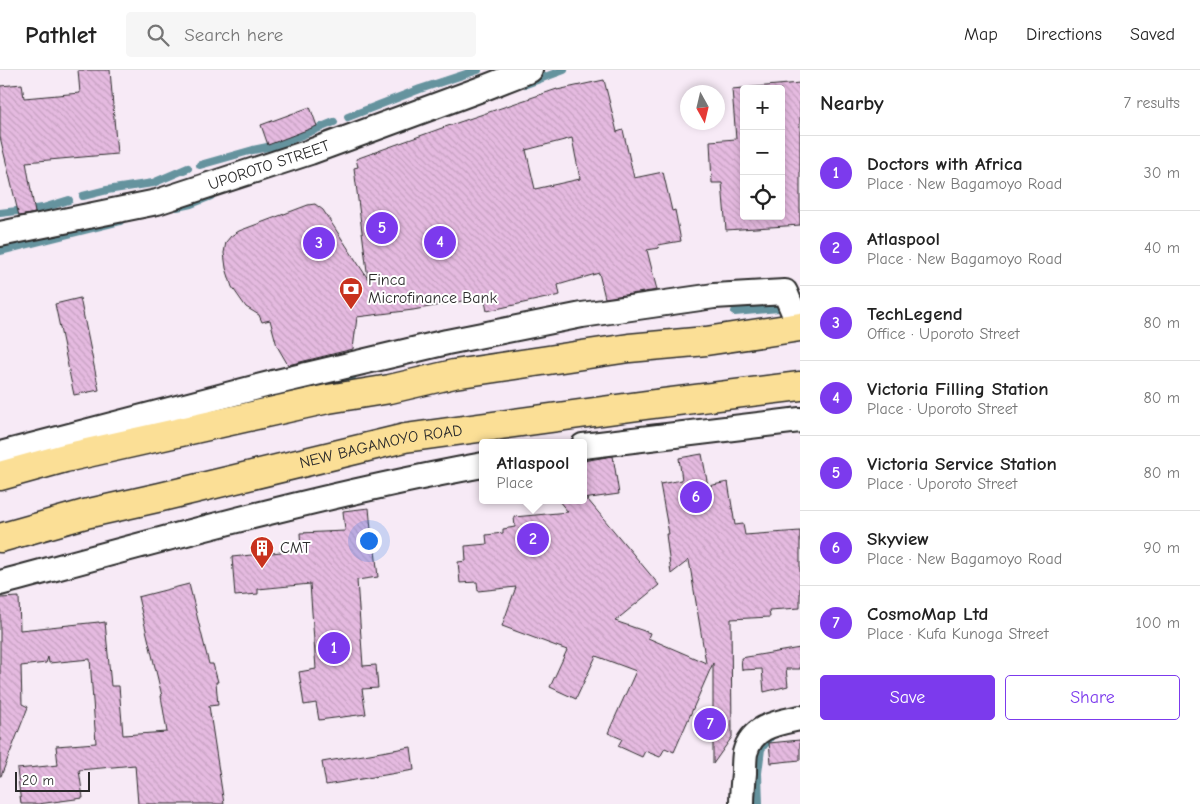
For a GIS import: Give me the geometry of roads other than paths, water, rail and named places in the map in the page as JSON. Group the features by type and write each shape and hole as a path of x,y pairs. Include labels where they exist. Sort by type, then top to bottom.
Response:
{"highway":[{"path":"0,476 65,458 300,405 454,374 629,348 706,341 800,327"},
{"name":"NEW BAGAMOYO ROAD","path":"0,538 86,514 405,438 800,386"}],"street":[{"name":"UPOROTO STREET","path":"0,234 157,202 310,152 480,79 530,70"},
{"path":"0,454 273,383 447,342 582,315 714,296 785,292 800,327"},
{"path":"447,342 454,374"},
{"path":"587,446 800,420"},
{"path":"0,583 216,526 420,477 479,466"},
{"path":"742,804 745,755 748,744 764,728 775,723 800,718"}],"waterway":[{"path":"348,117 420,89 478,70"},
{"path":"526,84 564,70"},
{"path":"200,165 277,145 334,122"},
{"path":"83,196 107,190 153,183 188,168"},
{"path":"177,207 211,196"},
{"path":"0,213 43,208 69,200"},
{"path":"0,251 120,221"},
{"path":"735,312 779,308 788,305"},
{"path":"324,383 352,377"},
{"path":"226,408 287,392"},
{"path":"759,804 758,773 761,749 773,734"}],"place":[{"name":"Victoria Service Station","path":"382,228"},
{"name":"Victoria Filling Station","path":"440,242"},
{"name":"TechLegend","path":"319,243"},
{"name":"Finca Microfinance Bank","path":"351,310"},
{"name":"Skyview","path":"696,497"},
{"name":"Atlaspool","path":"533,539"},
{"name":"CMT","path":"262,569"},
{"name":"Doctors with Africa","path":"334,648"},
{"name":"CosmoMap Ltd","path":"710,724"}]}
